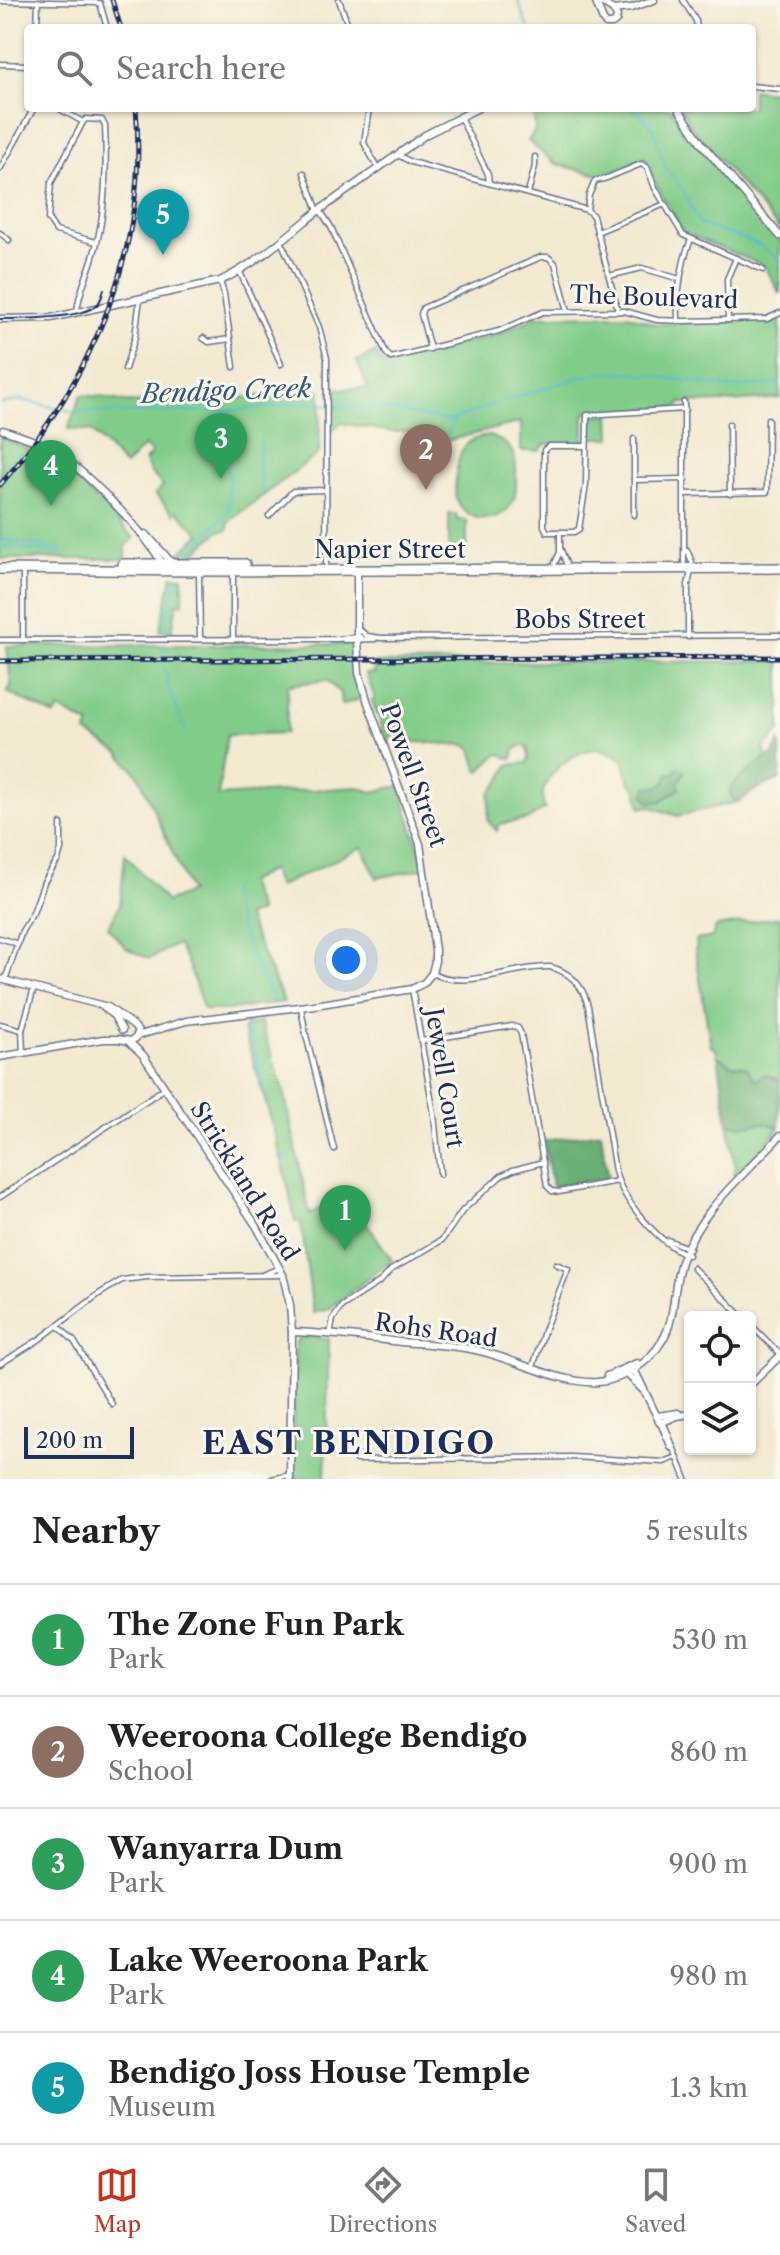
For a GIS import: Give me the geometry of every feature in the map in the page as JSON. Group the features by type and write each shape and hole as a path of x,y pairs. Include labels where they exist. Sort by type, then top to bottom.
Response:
{"highway":[{"name":"Napier Street","path":"688,565 708,562 780,565"},
{"path":"708,562 739,565 741,568"},
{"name":"Napier Street","path":"23,567 167,563 262,567 688,565 741,568 780,565"},
{"path":"167,563 167,568 199,571"},
{"name":"Napier Street","path":"0,567 199,571 326,564 560,565"}],"street":[{"path":"339,0 348,24"},
{"path":"597,0 612,10 617,18"},
{"path":"597,0 602,17 611,24"},
{"path":"599,24 605,12 654,0"},
{"path":"683,0 696,24"},
{"path":"0,1 100,3 106,24"},
{"path":"37,24 38,1"},
{"path":"614,24 631,8"},
{"path":"0,64 24,65"},
{"path":"756,86 780,89"},
{"path":"0,169 2,159 31,112"},
{"path":"65,112 83,122"},
{"path":"368,112 364,143 378,168"},
{"path":"0,319 44,318 219,280 239,269 398,154 434,130 470,112"},
{"path":"681,112 702,144 780,236"},
{"path":"460,117 488,174 489,183"},
{"path":"77,312 96,242 105,170 105,119 86,119 51,183 48,219 56,231 96,242"},
{"path":"398,154 409,162 587,210 592,215 618,311"},
{"path":"528,194 535,157"},
{"path":"587,210 595,181 641,164 647,167 683,235 763,270"},
{"path":"304,173 319,210"},
{"path":"597,232 665,204"},
{"name":"The Boulevard","path":"319,210 331,227 389,357 396,358 499,331 537,313 618,311 678,321 767,319 780,313"},
{"path":"0,233 9,240"},
{"path":"678,321 683,258 691,239"},
{"path":"280,240 322,337 327,358 326,564"},
{"path":"548,257 550,251"},
{"path":"548,257 556,265 568,311"},
{"path":"430,349 421,312 423,308 539,258 548,257"},
{"path":"728,320 727,279 736,258"},
{"path":"609,276 642,268 680,279"},
{"path":"239,269 281,364"},
{"path":"219,280 234,367"},
{"path":"125,369 135,337 140,298"},
{"path":"203,338 211,342 230,339"},
{"path":"586,446 549,446 544,450 544,526 547,532 576,532 579,529 586,481 586,446 586,417 590,414 684,406 685,543 690,574 688,637"},
{"path":"685,494 763,494 768,491 768,419"},
{"path":"729,424 730,494"},
{"path":"2,429 65,460 85,476 157,545 167,563"},
{"path":"634,439 634,515"},
{"path":"634,480 685,479"},
{"path":"269,516 293,491 325,490"},
{"path":"560,532 560,565"},
{"path":"560,565 561,548"},
{"path":"688,565 688,585"},
{"name":"Powell Street","path":"359,566 358,668 422,853 435,950 432,973"},
{"path":"23,567 23,640"},
{"path":"233,639 234,570"},
{"path":"199,571 200,639"},
{"name":"Bobs Street","path":"359,637 780,635"},
{"name":"Bobs Street","path":"0,640 381,638"},
{"path":"61,824 60,855 44,882 2,980 113,1009 133,1025 137,1036"},
{"path":"0,938 18,944"},
{"path":"0,1057 103,1039 127,1041 158,1028 201,1019 412,989 424,983 432,973 455,980 543,967 562,971 579,985 586,998 618,1181 629,1202 657,1232 669,1244 687,1251"},
{"path":"24,1053 22,1030 34,988"},
{"name":"Jewell Court","path":"412,989 434,1114 440,1174"},
{"path":"97,1004 114,1016 127,1041"},
{"path":"301,1007 334,1149"},
{"path":"0,1024 22,1030"},
{"path":"103,1039 126,1025 158,1028"},
{"path":"421,1041 512,1026 518,1028 547,1186 555,1192 618,1181"},
{"name":"Strickland Road","path":"137,1036 143,1055"},
{"name":"Strickland Road","path":"127,1041 143,1055 257,1227 282,1272 290,1305 292,1332 290,1477"},
{"path":"0,1197 165,1088"},
{"path":"633,1368 660,1344 669,1322 687,1251 702,1227 724,1196 780,1136"},
{"path":"330,1335 333,1319 342,1306 378,1283 393,1269 442,1240 463,1210 501,1176 543,1162"},
{"path":"533,1367 568,1269 556,1264"},
{"path":"693,1268 737,1311"},
{"path":"0,1364 122,1280 282,1272"},
{"path":"58,1326 74,1341 112,1404"},
{"path":"752,1383 780,1355 756,1330"},
{"name":"Rohs Road","path":"292,1332 469,1349 572,1379 595,1382 610,1380 633,1368"},
{"path":"633,1368 686,1479"},
{"path":"633,1368 660,1419"},
{"path":"660,1419 684,1415"},
{"path":"356,1460 571,1457 664,1462 677,1457"},
{"path":"272,1479 290,1477"}],"green space":[{"path":"756,90 780,93 780,230 692,128 683,112 756,112"},
{"path":"533,112 672,112 780,240 780,294 765,266 684,233 654,182 645,157 604,176 556,164 528,141 535,130"},
{"path":"628,315 656,324 767,320 780,315 780,398 587,412 582,443 545,444 539,451 521,451 521,422 446,441 418,431 393,432 341,423 331,432 332,389 368,388 357,361 376,352 385,364 499,334 537,316"},
{"path":"321,390 319,453 228,522 228,530 219,531 189,558 176,557 200,534 155,494 163,486 145,461 152,453 144,446 125,466 91,431 68,429 81,395 124,402 179,404"},
{"path":"610,414 611,438 591,438 591,416"},
{"path":"0,436 64,467 134,538 126,546 126,559 0,559"},
{"path":"489,436 505,443 513,454 516,492 502,514 478,518 463,510 458,503 457,469 460,455 467,444"},
{"path":"449,514 456,514 457,520 467,520 467,549 449,549"},
{"path":"172,576 183,576 183,603 177,604 172,631 160,631"},
{"path":"352,644 353,673 361,699 341,705 340,693 327,680 288,685 286,733 227,735 218,796 359,787 372,792 400,786 425,868 377,878 362,847 278,887 271,870 248,882 259,912 246,916 284,1002 204,1010 188,964 177,944 149,959 126,948 108,927 120,905 125,854 166,902 190,892 139,776 119,753 86,733 90,725 59,709 55,716 7,692 11,686 7,646"},
{"path":"780,661 780,731 764,748 767,758 731,789 733,800 738,802 677,816 649,806 641,808 637,789 630,783 623,760 606,750 589,750 557,768 544,788 545,809 526,820 499,824 497,831 488,821 490,793 509,765 527,763 527,746 520,746 511,759 497,755 480,771 472,748 466,745 416,742 403,731 395,732 388,742 372,701 375,698 366,674 375,673 372,666 375,663"},
{"path":"780,741 780,779 738,802 733,800 731,787 773,754"},
{"path":"678,767 685,771 678,783 680,788 661,802 649,802 644,795 648,786 665,783 669,773 675,773"},
{"path":"780,917 780,1081 773,1078 756,1080 749,1069 732,1065 718,1057 715,1047 711,1047 696,940 712,937 716,927"},
{"path":"246,1019 250,1026 260,1021 284,1091 310,1215 345,1192 392,1260 328,1309 313,1313 301,1222 295,1222 279,1149 243,1029 246,1027 243,1020"},
{"path":"718,1057 732,1065 746,1067 756,1080 768,1075 780,1081 779,1129 767,1123 742,1126 728,1122"},
{"path":"728,1122 767,1124 779,1129 738,1174 734,1174"},
{"path":"601,1132 608,1178 552,1187 544,1141"},
{"path":"303,1336 329,1339 325,1479 292,1479 295,1346"}],"waterway":[{"path":"518,0 527,24"},
{"path":"636,112 654,130 664,166 682,189 700,224 753,243 772,254 780,263"},
{"name":"Bendigo Creek","path":"0,404 21,400 70,411 138,413 223,411 306,403 391,410 449,421 591,374 629,372 734,388 780,383"},
{"path":"448,434 453,421"},
{"path":"185,557 228,513 229,481 224,422"},
{"path":"261,441 259,464 262,492"},
{"path":"0,539 60,549"},
{"path":"0,545 60,554"},
{"path":"165,636 177,577"},
{"path":"163,653 165,643"},
{"path":"164,668 185,730"},
{"path":"230,888 242,932 272,1003"},
{"path":"246,1021 264,1087"},
{"path":"287,1155 291,1153"},
{"path":"285,1156 285,1161"}],"tram line":[{"path":"0,319 77,314 96,306 104,289"}],"railway":[{"path":"112,0 120,24"},
{"path":"0,485 33,445 62,402 87,357 107,310 123,262 133,212 138,160 136,112"},
{"path":"0,661 780,657"}],"place":[{"name":"Bendigo Joss House Temple","path":"163,255"},
{"name":"Wanyarra Dum","path":"221,479"},
{"name":"Weeroona College Bendigo","path":"426,490"},
{"name":"Lake Weeroona Park","path":"51,506"},
{"name":"The Zone Fun Park","path":"345,1251"}],"district":[{"name":"EAST BENDIGO","path":"349,1442"}]}
